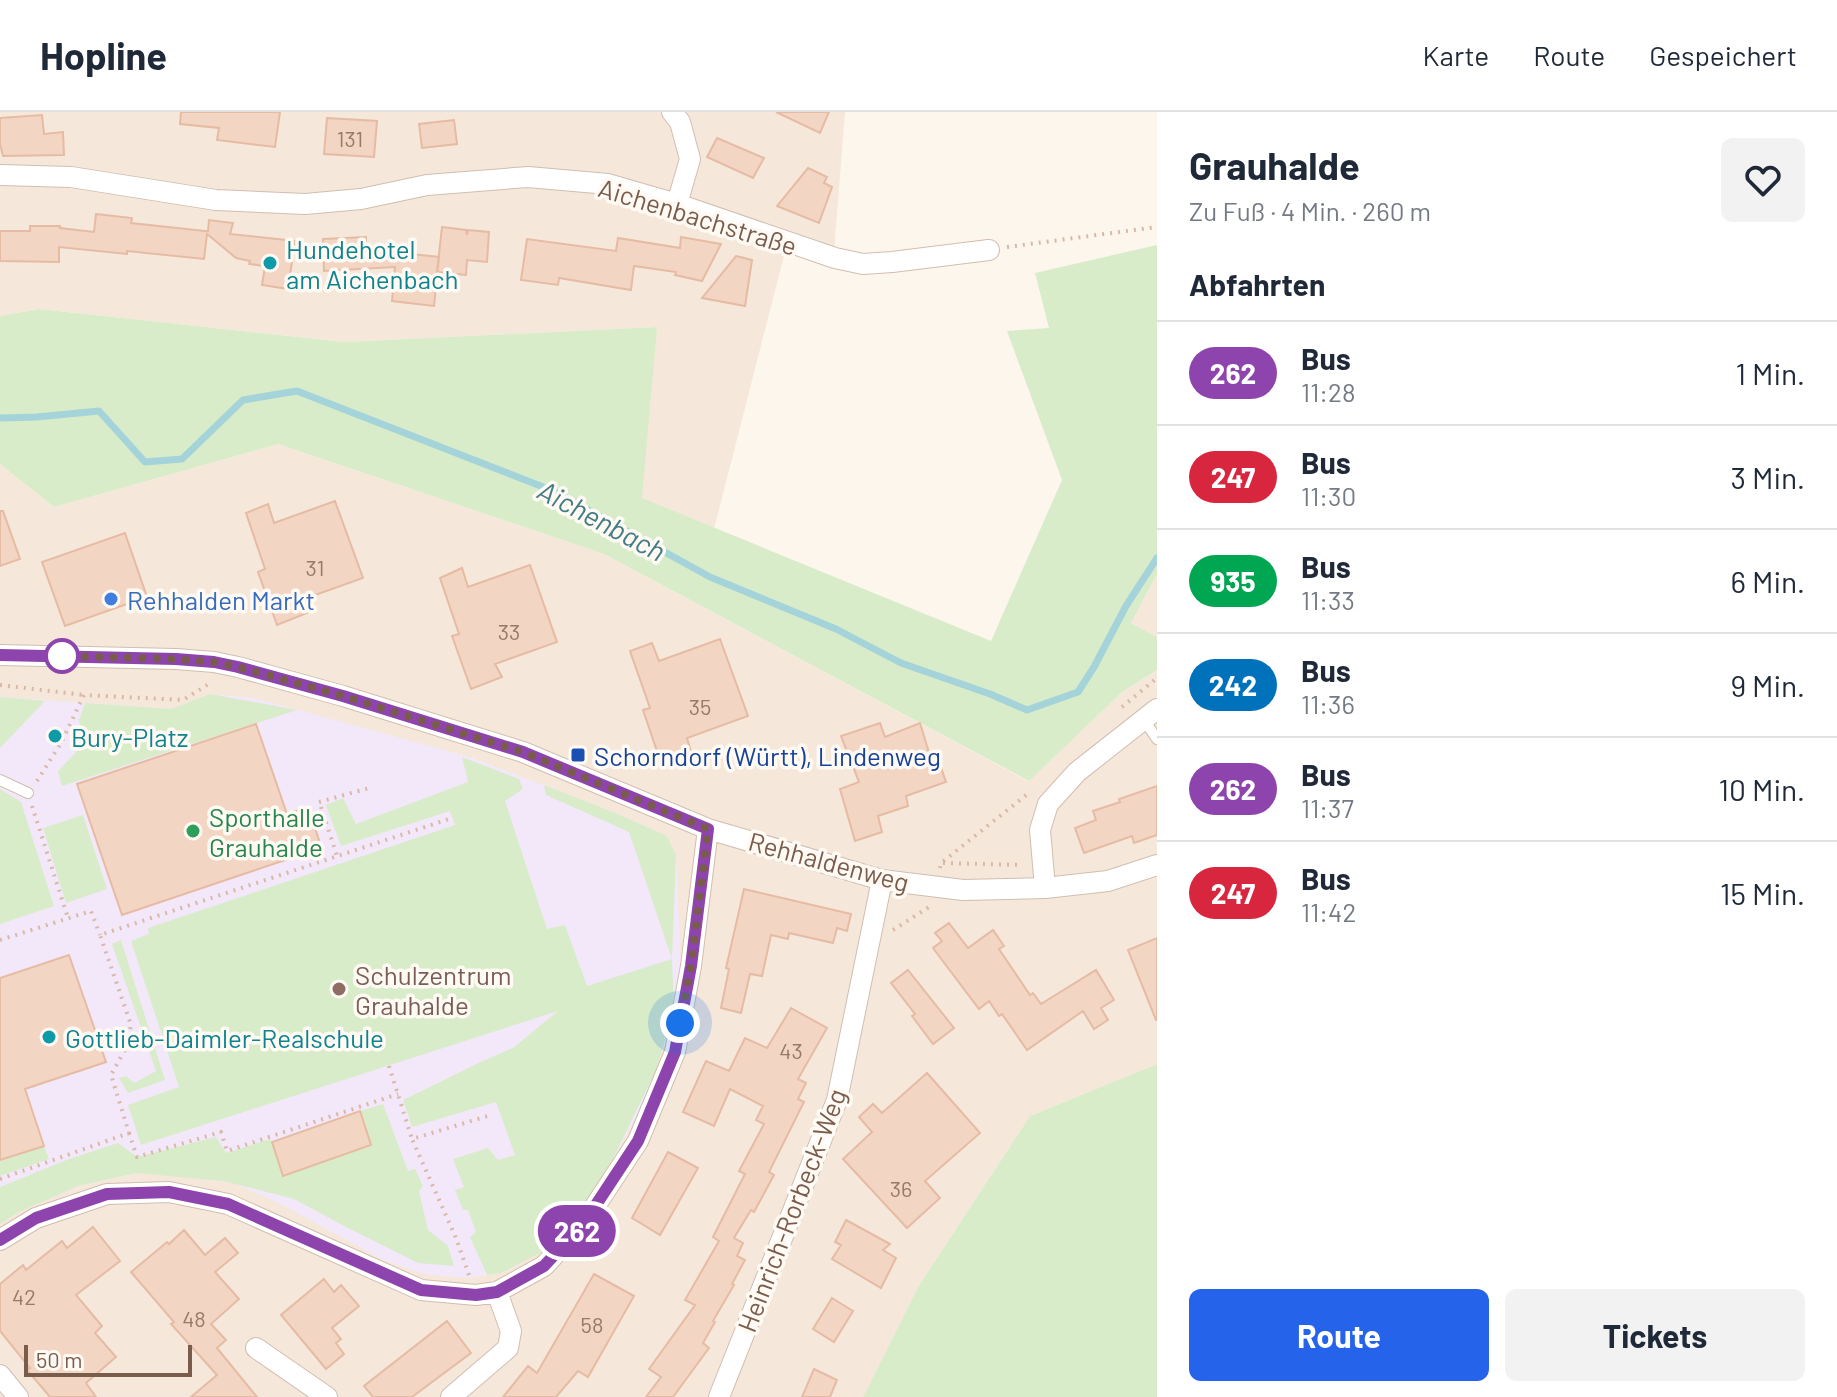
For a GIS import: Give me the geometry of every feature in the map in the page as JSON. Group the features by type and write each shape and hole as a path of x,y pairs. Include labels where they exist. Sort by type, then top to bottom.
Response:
{"street":[{"path":"672,112 680,122 690,159 677,204"},
{"name":"Aichenbachstraße","path":"0,175 71,177 216,200 305,204 361,199 427,185 528,177 608,184 677,204 799,247 863,264 989,250"},
{"name":"Rehhaldenweg","path":"0,655 176,659 238,667 523,752 708,829 882,880 963,890 1045,888 1108,881 1157,865"},
{"path":"1045,888 1040,830 1048,804 1077,772 1150,715"},
{"path":"0,1240 36,1218 107,1194 169,1192 228,1204 421,1290 476,1295 497,1292 544,1266 584,1223 638,1141 675,1052 691,966 708,829"},
{"name":"Heinrich-Rorbeck-Weg","path":"719,1397 837,1100 882,880"},
{"path":"451,1397 508,1348 511,1331 497,1292"},
{"path":"256,1348 327,1397"},
{"path":"0,1375 18,1397"}],"lane":[{"path":"1150,715 1157,739"},
{"path":"0,780 28,793"}],"path":[{"path":"989,250 1157,227"},
{"path":"0,685 84,695 183,700 238,667"},
{"path":"68,918 28,793 61,743 84,695"},
{"path":"868,947 930,906 941,863 1039,785"},
{"path":"337,856 320,805 373,787"},
{"path":"100,935 449,819"},
{"path":"941,863 1042,865"},
{"path":"0,940 91,911 131,1025 127,1046 111,1075 137,1157 221,1132 227,1151 398,1094"},
{"path":"389,1066 412,1139 456,1238 476,1295"},
{"path":"412,1139 491,1115"},
{"path":"0,1179 129,1133"}],"shaded area":[{"path":"0,112 845,112 834,252 789,236 714,529 641,498 656,327 345,342 39,309 0,316"},
{"path":"278,444 604,554 1028,781 1122,692 1157,670 1157,1064 1030,1116 918,1287 863,1397 0,1397 0,464 54,507"},
{"path":"1157,574 1157,637 1131,623"},
{"name":"Schulzentrum Grauhalde","path":"210,694 254,698 473,758 667,836 676,855 681,970 670,1027 649,1092 609,1167 540,1253 501,1273 467,1278 424,1274 383,1260 281,1204 236,1184 196,1175 136,1173 78,1186 17,1213 0,1224 0,697 171,709"}],"green space":[{"path":"1157,245 1157,574 1131,623 1157,637 1157,670 1122,692 1029,781 604,554 278,444 54,507 0,464 0,316 39,309 345,342 657,327 642,498 991,641 1062,480 1007,331 1049,328 1035,273"},
{"path":"210,694 297,710 62,786 58,771 84,744 79,720 85,703 171,709"},
{"path":"0,697 45,701 0,748"},
{"path":"462,757 519,779 523,789 505,801 547,929 565,925 587,986 672,959 629,832 546,795 544,785 667,836 676,855 672,960 674,1008 657,1068 609,1167 571,1225 540,1253 501,1273 487,1275 470,1237 476,1232 468,1210 463,1210 455,1190 464,1187 453,1159 488,1148 498,1160 515,1155 496,1102 412,1127 403,1100 513,1048 558,1011 141,1145 128,1105 179,1087 131,941 149,934 148,928 455,825 450,811 341,846 326,805 343,798 356,824 468,782"},
{"path":"0,789 21,802 54,906 0,924"},
{"path":"83,815 107,889 66,903 43,828"},
{"path":"121,940 165,1080 128,1093 119,1078 126,1076 134,1083 156,1071 112,944"},
{"path":"1157,1064 1157,1397 863,1397 918,1287 1030,1116"},
{"path":"383,1104 408,1171 415,1169 423,1186 419,1191 428,1230 448,1246 454,1266 418,1263 294,1199 223,1181 136,1173 78,1186 17,1213 0,1224 0,1187 118,1143 137,1157 216,1137 226,1153 270,1139 284,1175 371,1145 360,1111"},
{"path":"44,1146 49,1159 0,1176 0,1160"}],"building":[{"path":"181,112 280,112 275,147 217,140 219,128 180,124"},
{"path":"776,112 829,112 820,133"},
{"path":"42,115 44,134 63,132 64,155 3,156 0,118"},
{"path":"327,118 377,121 374,157 324,154"},
{"path":"454,120 457,144 422,148 419,124"},
{"path":"717,138 764,158 753,178 707,157"},
{"path":"808,168 827,177 824,183 832,187 819,223 777,206"},
{"path":"96,214 132,218 131,223 205,231 208,231 209,220 233,223 230,234 295,241 288,289 262,285 265,266 236,258 207,234 204,259 59,247 59,262 0,261 0,231 30,231 30,226 60,226 94,232"},
{"path":"442,227 466,230 467,235 468,230 489,232 487,262 467,260 466,275 437,272"},
{"path":"366,237 366,249 439,257 434,306 392,301 395,267 324,271 323,239"},
{"path":"681,237 721,244 702,281 675,275 676,272 634,266 631,290 559,278 558,285 521,280 527,239 616,251 618,238 680,248"},
{"path":"736,256 752,260 745,306 702,298"},
{"path":"335,501 363,578 301,600 307,613 277,625 258,572 265,569 246,513 268,504 274,523"},
{"path":"0,511 3,511 20,559 0,566"},
{"path":"125,533 147,597 65,626 42,562"},
{"path":"530,565 557,642 495,664 502,677 471,689 452,636 459,634 440,578 462,568 468,587"},
{"path":"720,639 748,716 687,738 691,752 661,763 643,710 650,708 630,651 652,643 659,661"},
{"path":"880,723 885,737 920,723 931,759 937,756 946,782 906,796 908,806 878,816 882,832 855,841 840,789 859,782 841,736"},
{"name":"Sporthalle Grauhalde","path":"256,724 287,814 308,807 319,840 298,848 300,855 122,915 77,784"},
{"path":"1157,786 1157,835 1134,843 1132,836 1084,853 1075,828 1096,820 1093,811"},
{"path":"744,889 851,914 847,931 837,928 833,943 789,933 788,939 771,935 762,976 750,974 741,1013 721,1008 729,969 726,968"},
{"path":"949,923 968,948 993,930 1004,946 999,949 1030,995 1033,993 1041,1004 1096,970 1114,1000 1101,1008 1108,1020 1094,1029 1083,1011 1027,1050 989,1001 979,1009 933,948 942,941 935,933"},
{"path":"1157,938 1157,1020 1156,1020 1128,950"},
{"name":"Gottlieb-Daimler-Realschule","path":"69,955 106,1062 25,1089 44,1146 0,1160 0,978"},
{"path":"908,970 954,1028 933,1044 891,983"},
{"path":"791,1008 827,1028 798,1079 806,1083 798,1099 804,1102 769,1172 774,1175 754,1212 751,1210 734,1238 743,1243 737,1256 745,1260 703,1343 709,1348 673,1397 646,1397 661,1377 649,1369 695,1305 685,1300 719,1241 713,1237 745,1174 739,1171 764,1124 756,1120 763,1106 730,1089 714,1126 683,1112 706,1061 729,1071 745,1038 767,1048"},
{"path":"927,1073 980,1133 925,1181 940,1198 907,1228 843,1159 872,1132 859,1117 873,1104 882,1113"},
{"path":"360,1111 371,1145 283,1176 272,1142"},
{"path":"668,1152 698,1168 660,1235 632,1218"},
{"path":"846,1220 890,1244 883,1250 896,1258 881,1288 832,1259 841,1245 835,1242"},
{"path":"93,1227 120,1261 76,1295 102,1326 95,1333 116,1357 86,1383 96,1397 50,1397 0,1331 0,1284 23,1265 26,1270 62,1241 67,1248"},
{"path":"184,1230 205,1255 225,1238 238,1253 215,1272 239,1299 211,1324 226,1340 217,1348 257,1397 191,1397 217,1375 171,1324 174,1322 131,1272"},
{"path":"594,1274 634,1296 588,1377 578,1371 556,1397 503,1397 528,1366 537,1373"},
{"path":"324,1279 334,1292 341,1285 359,1306 332,1328 341,1339 336,1343 344,1354 326,1369 281,1315"},
{"path":"832,1298 853,1311 834,1342 813,1329"},
{"path":"447,1321 471,1353 412,1397 373,1397 364,1386"},
{"path":"814,1369 837,1380 830,1397 802,1397"}],"waterway":[{"name":"Aichenbach","path":"0,418 99,411 145,462 182,459 243,400 297,391 556,492 710,577 836,629 901,663 1027,710 1078,692 1157,558"}],"bus line":[{"name":"262","path":"0,655 176,659 238,667 523,752 708,829 691,966 675,1052 638,1141 584,1223 544,1266 497,1292 476,1295 421,1290 228,1204 169,1192 107,1194 36,1218 0,1240"}],"place":[{"name":"Hundehotel am Aichenbach","path":"270,263"},
{"name":"Rehhalden Markt","path":"111,599"},
{"name":"Bury-Platz","path":"55,736"},
{"name":"Schorndorf (Württ), Lindenweg","path":"578,755"},
{"name":"Sporthalle Grauhalde","path":"193,831"},
{"name":"Schulzentrum Grauhalde","path":"339,989"},
{"name":"Gottlieb-Daimler-Realschule","path":"49,1037"}],"route":[{"path":"62,656 59,656 176,659 238,667 523,752 708,829 691,966 680,1023"}]}
